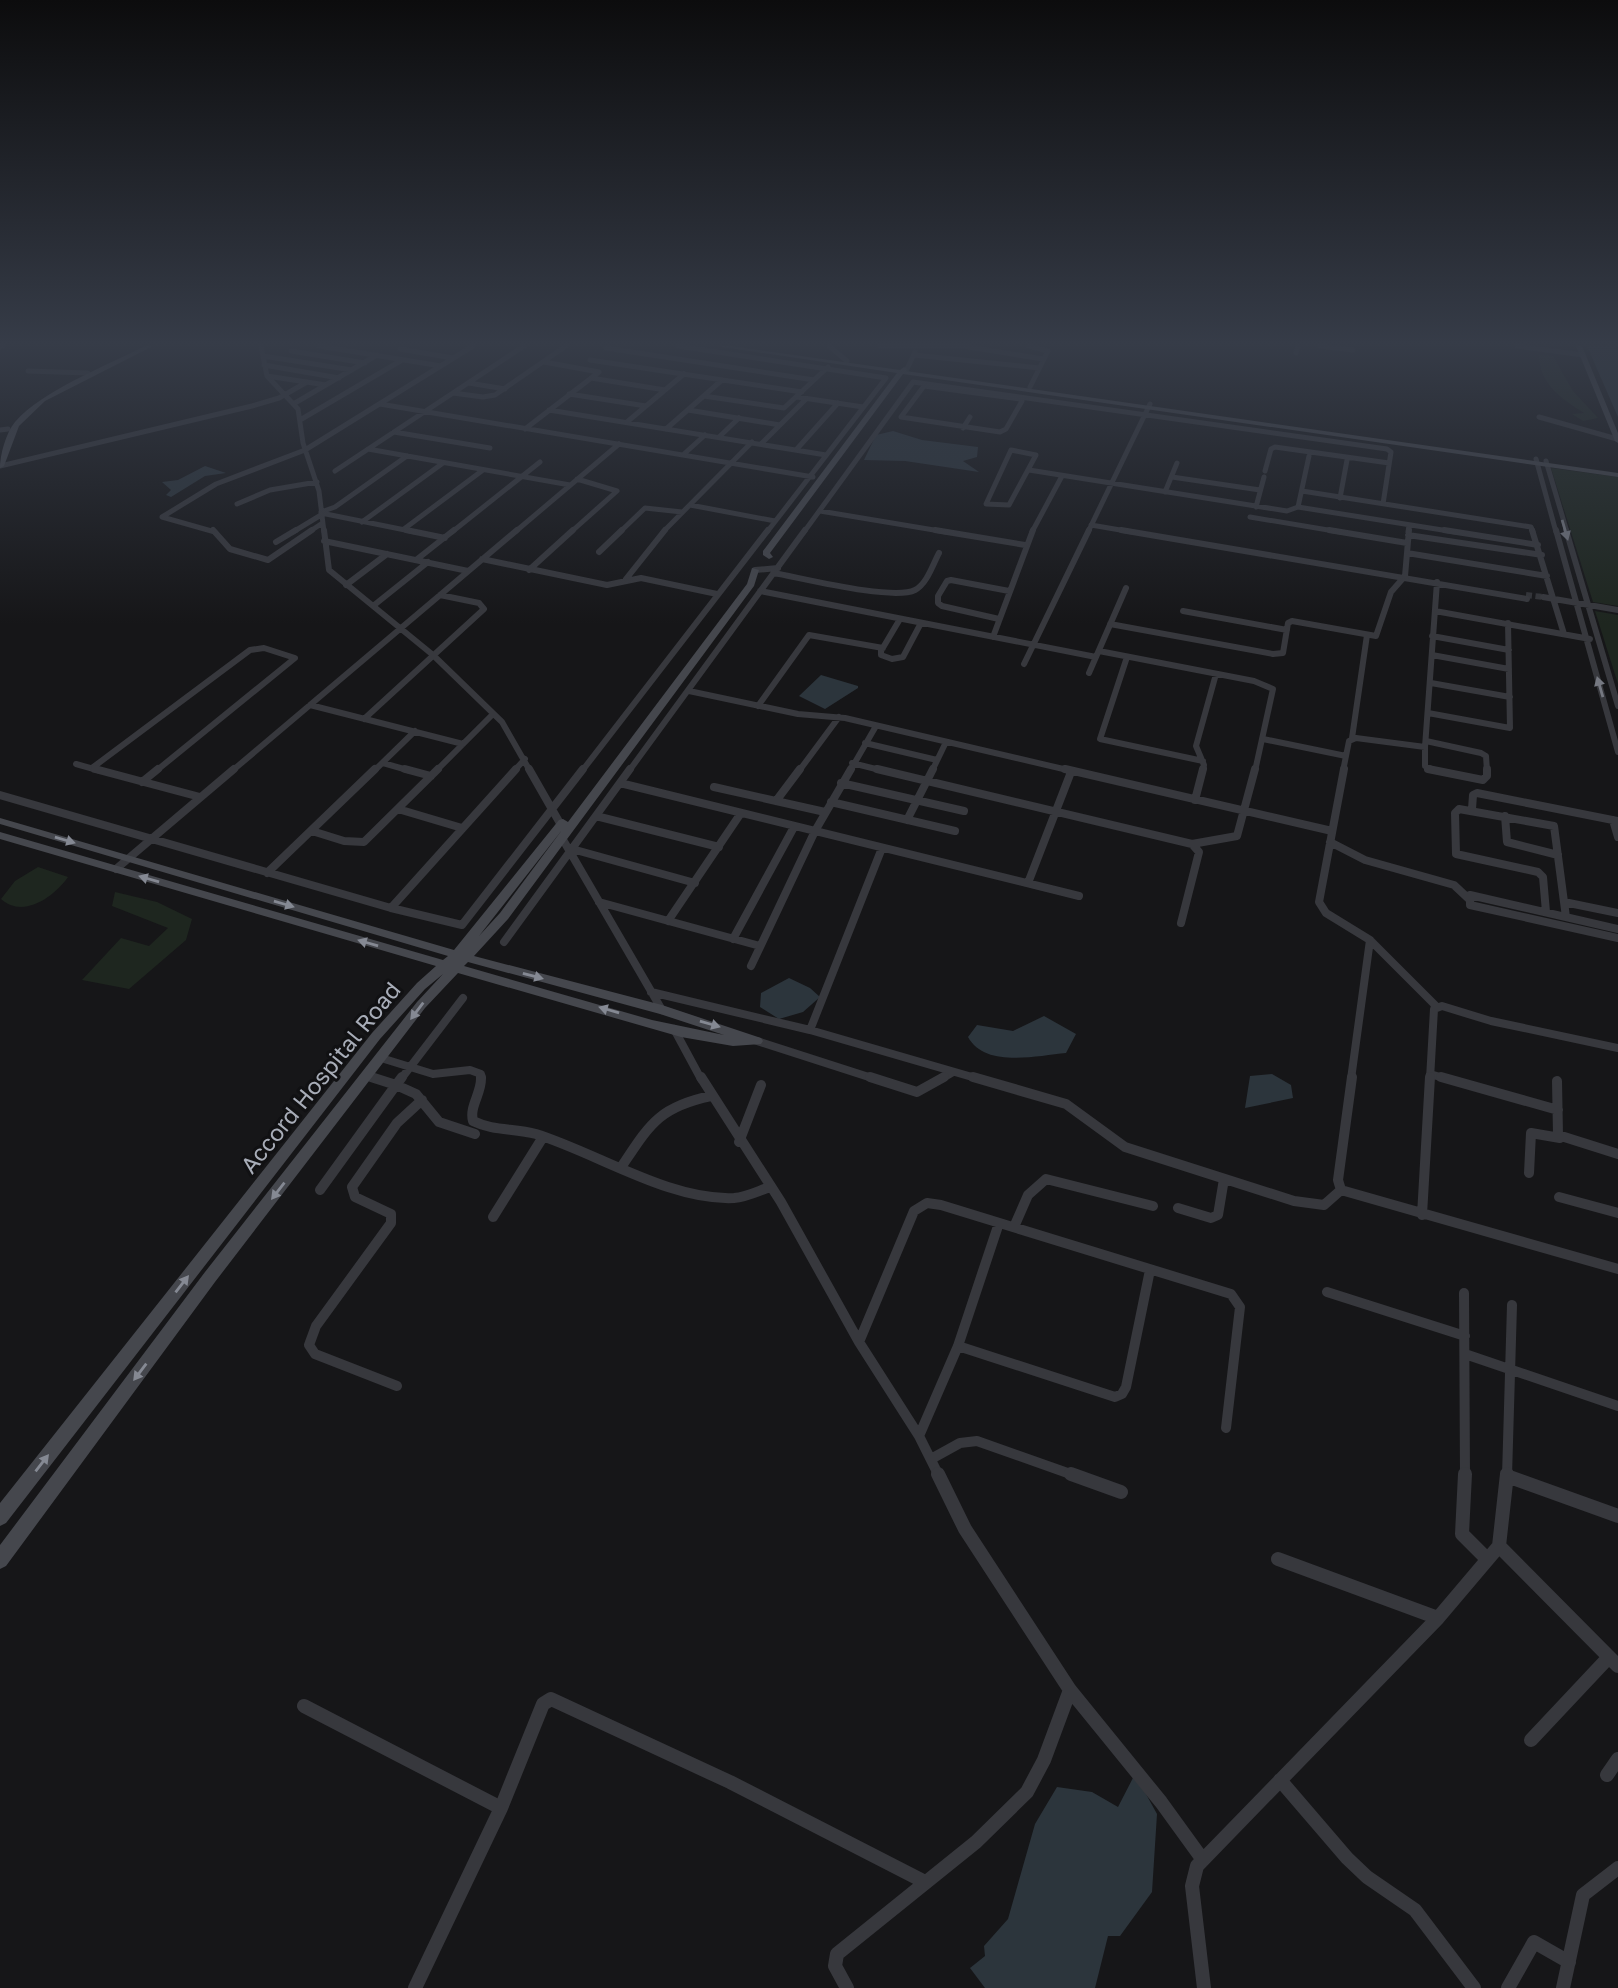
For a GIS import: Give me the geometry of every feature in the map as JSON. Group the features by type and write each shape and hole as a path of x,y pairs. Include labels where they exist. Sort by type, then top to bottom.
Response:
{"street":[{"path":"0,466 11,439"},
{"path":"0,466 117,439"},
{"path":"304,439 317,482 329,570 433,655 493,714 525,759 561,832 662,1010"},
{"path":"321,524 268,560 230,549 212,529 167,521 162,517 216,484 306,450 324,439"},
{"path":"335,471 384,439"},
{"path":"435,439 490,448"},
{"path":"591,439 823,478"},
{"path":"684,454 701,439"},
{"path":"729,439 826,455"},
{"path":"761,444 766,439"},
{"path":"796,450 806,439"},
{"path":"0,795 391,908 461,925 839,439"},
{"path":"777,568 766,553 853,439"},
{"path":"769,557 856,439"},
{"path":"504,942 872,439"},
{"path":"1024,664 1133,439"},
{"path":"1330,439 1391,451 1383,504"},
{"path":"1374,439 1618,473"},
{"path":"116,869 619,443"},
{"path":"482,559 615,586 626,579 651,545 752,443"},
{"path":"1256,507 1271,449 1275,447 1389,463"},
{"path":"368,449 570,485"},
{"path":"1010,451 1035,453 1029,470 1008,507 986,504 1010,451"},
{"path":"276,542 335,507 407,456"},
{"path":"1298,507 1310,456"},
{"path":"1340,498 1346,460"},
{"path":"1537,461 1618,752"},
{"path":"416,560 540,462"},
{"path":"362,522 443,463"},
{"path":"1166,492 1177,463"},
{"path":"1546,463 1618,706"},
{"path":"404,529 482,470"},
{"path":"1029,470 1256,507 1287,511 1298,507 1538,545"},
{"path":"993,637 1025,545 1062,475"},
{"path":"1172,477 1260,490"},
{"path":"529,570 617,491 608,486 577,479"},
{"path":"237,504 270,490 317,482"},
{"path":"1302,491 1532,529 1564,634"},
{"path":"690,505 775,521"},
{"path":"599,552 645,508 682,512"},
{"path":"820,511 1025,545"},
{"path":"321,514 445,538"},
{"path":"1250,517 1542,555"},
{"path":"1091,524 1527,597"},
{"path":"1110,624 1273,654 1283,653 1288,623 1292,621 1367,635 1378,634 1391,592 1405,576 1409,525"},
{"path":"324,541 468,571"},
{"path":"1407,553 1547,576"},
{"path":"346,585 387,554"},
{"path":"0,1560 210,1277 561,832 751,584 756,576 755,570 777,568 855,587 907,592 919,587 939,554"},
{"path":"373,606 428,562"},
{"path":"626,579 647,579 717,594"},
{"path":"999,619 942,606 938,603 938,596 947,581 951,580 1009,591"},
{"path":"1352,738 1425,744 1481,753 1486,756 1487,776 1483,780 1428,769 1425,766 1425,744 1431,683 1432,636 1437,582"},
{"path":"1089,673 1126,588"},
{"path":"760,591 993,637 1128,657 1254,681 1273,689 1246,812 1237,836 1192,844 852,763"},
{"path":"364,719 484,607 440,595"},
{"path":"1544,599 1618,611"},
{"path":"1183,611 1287,630"},
{"path":"1435,611 1598,640"},
{"path":"900,619 881,655 901,659 921,623"},
{"path":"1428,713 1506,729 1511,725 1507,623"},
{"path":"758,706 809,635 883,648"},
{"path":"1367,635 1352,738 1346,756 1319,902 1321,908 1370,940 1437,1007 1618,1048"},
{"path":"1432,636 1509,650"},
{"path":"92,768 250,650 264,648 295,657 142,782"},
{"path":"1432,654 1509,669"},
{"path":"1128,657 1099,737 1106,742 1203,761"},
{"path":"1195,800 1203,761 1196,746 1216,674"},
{"path":"1431,683 1510,697"},
{"path":"689,691 758,706 839,717 1332,831"},
{"path":"310,705 463,744"},
{"path":"312,831 344,841 365,842 493,714"},
{"path":"776,801 839,717"},
{"path":"751,966 815,831 852,763 876,726"},
{"path":"267,873 415,731"},
{"path":"1263,739 1346,756"},
{"path":"906,820 946,742"},
{"path":"865,743 937,760"},
{"path":"391,908 525,759"},
{"path":"383,763 430,776"},
{"path":"76,764 200,797"},
{"path":"1028,883 1071,772"},
{"path":"620,783 1079,895"},
{"path":"841,783 964,811"},
{"path":"714,787 825,812"},
{"path":"1472,809 1473,795 1477,793 1616,821 1618,837"},
{"path":"831,802 955,831"},
{"path":"398,809 462,828"},
{"path":"1546,912 1542,877 1538,872 1456,854 1455,813 1459,809 1472,809 1554,826 1566,917"},
{"path":"668,921 740,813"},
{"path":"596,816 719,846"},
{"path":"1505,816 1507,842 1558,855"},
{"path":"0,821 674,1029 732,1043 757,1041"},
{"path":"733,939 794,827"},
{"path":"0,835 456,962 662,1010 917,1093 953,1072"},
{"path":"1330,842 1365,860 1454,885 1470,900 1618,938"},
{"path":"1181,923 1199,852 1192,844"},
{"path":"810,1030 882,848"},
{"path":"571,850 695,883"},
{"path":"1470,900 1546,912 1618,929"},
{"path":"600,902 760,946"},
{"path":"1564,902 1618,913"},
{"path":"1341,1190 1338,1180 1370,940"},
{"name":"Accord Hospital Road","path":"0,1517 403,1003 456,962"},
{"path":"651,992 810,1030 1066,1104 1095,1120 1106,1134 1125,1147 1310,1205 1324,1205 1341,1190"},
{"path":"320,1190 463,998"},
{"path":"1422,1215 1433,1013 1437,1007"},
{"path":"674,1029 739,1143 770,1186 859,1342 919,1436 965,1529 1070,1690 1161,1802 1203,1860"},
{"path":"381,1058 433,1074 481,1074 482,1089 471,1109 473,1121 499,1131 528,1132 683,1188 728,1198 751,1195 770,1186"},
{"path":"1430,1074 1558,1110"},
{"path":"368,1076 396,1085 422,1100 429,1113 439,1122 475,1133"},
{"path":"1557,1081 1557,1132 1560,1138"},
{"path":"739,1143 761,1084"},
{"path":"622,1166 662,1111 680,1101 711,1096"},
{"path":"397,1386 315,1354 309,1345 316,1326 391,1223 391,1214 355,1197 352,1187 397,1123 422,1100"},
{"path":"1529,1172 1531,1133 1618,1154"},
{"path":"493,1217 543,1137"},
{"path":"1014,1227 1028,1195 1046,1179 1153,1206"},
{"path":"1178,1208 1211,1218 1218,1215 1224,1179"},
{"path":"1341,1190 1618,1269"},
{"path":"1559,1197 1618,1213"},
{"path":"859,1342 918,1206 926,1203 942,1205 1225,1292 1239,1302 1226,1428"},
{"path":"919,1436 958,1346 999,1223"},
{"path":"958,1346 1115,1397 1122,1394 1126,1387 1150,1270"},
{"path":"1327,1292 1465,1336"},
{"path":"1464,1293 1462,1534 1486,1558"},
{"path":"1204,1988 1192,1886 1197,1866 1438,1618 1486,1558 1499,1546 1507,1476 1512,1305"},
{"path":"1465,1354 1618,1406"},
{"path":"931,1459 960,1443 977,1441 1121,1492"},
{"path":"1507,1476 1618,1516"},
{"path":"1499,1546 1614,1661 1531,1740"},
{"path":"1278,1559 1438,1618"},
{"path":"847,1988 835,1966 837,1954 976,1842 1027,1792 1044,1760 1070,1690"},
{"path":"415,1988 501,1808 543,1704 555,1699 730,1782 925,1882"},
{"path":"304,1706 501,1808"},
{"path":"1607,1775 1618,1759"},
{"path":"1280,1780 1347,1858 1367,1877 1415,1910 1474,1988"},
{"path":"1563,1988 1583,1895 1618,1868"},
{"path":"1508,1988 1534,1942 1569,1962"}],"shaded area":[{"path":"874,439 918,439 978,447 977,457 963,461 979,472 905,461 864,460"},
{"path":"205,466 226,473 205,476 171,497 166,495 171,490 162,482 178,480"},
{"path":"1551,468 1618,477 1618,606 1593,602"},
{"path":"1595,611 1618,615 1618,684"},
{"path":"821,675 858,688 825,709 799,696"},
{"path":"38,867 68,877 55,892 38,903 19,907 1,899 15,881"},
{"path":"115,892 157,902 192,919 186,940 129,989 82,980 121,938 149,946 168,928 112,906"},
{"path":"789,978 810,988 820,997 803,1012 779,1019 760,1007 761,993"},
{"path":"1044,1016 1076,1034 1066,1053 1012,1058 998,1056 976,1047 968,1037 977,1025 1013,1031"},
{"path":"1272,1074 1291,1085 1293,1098 1245,1108 1250,1076"},
{"path":"1135,1774 1157,1814 1152,1892 1120,1936 1108,1936 1095,1988 985,1988 970,1968 985,1956 984,1946 1008,1919 1035,1824 1057,1787 1092,1792 1118,1807"}],"tunnel":[{"path":"1526,595 1543,597"}]}
